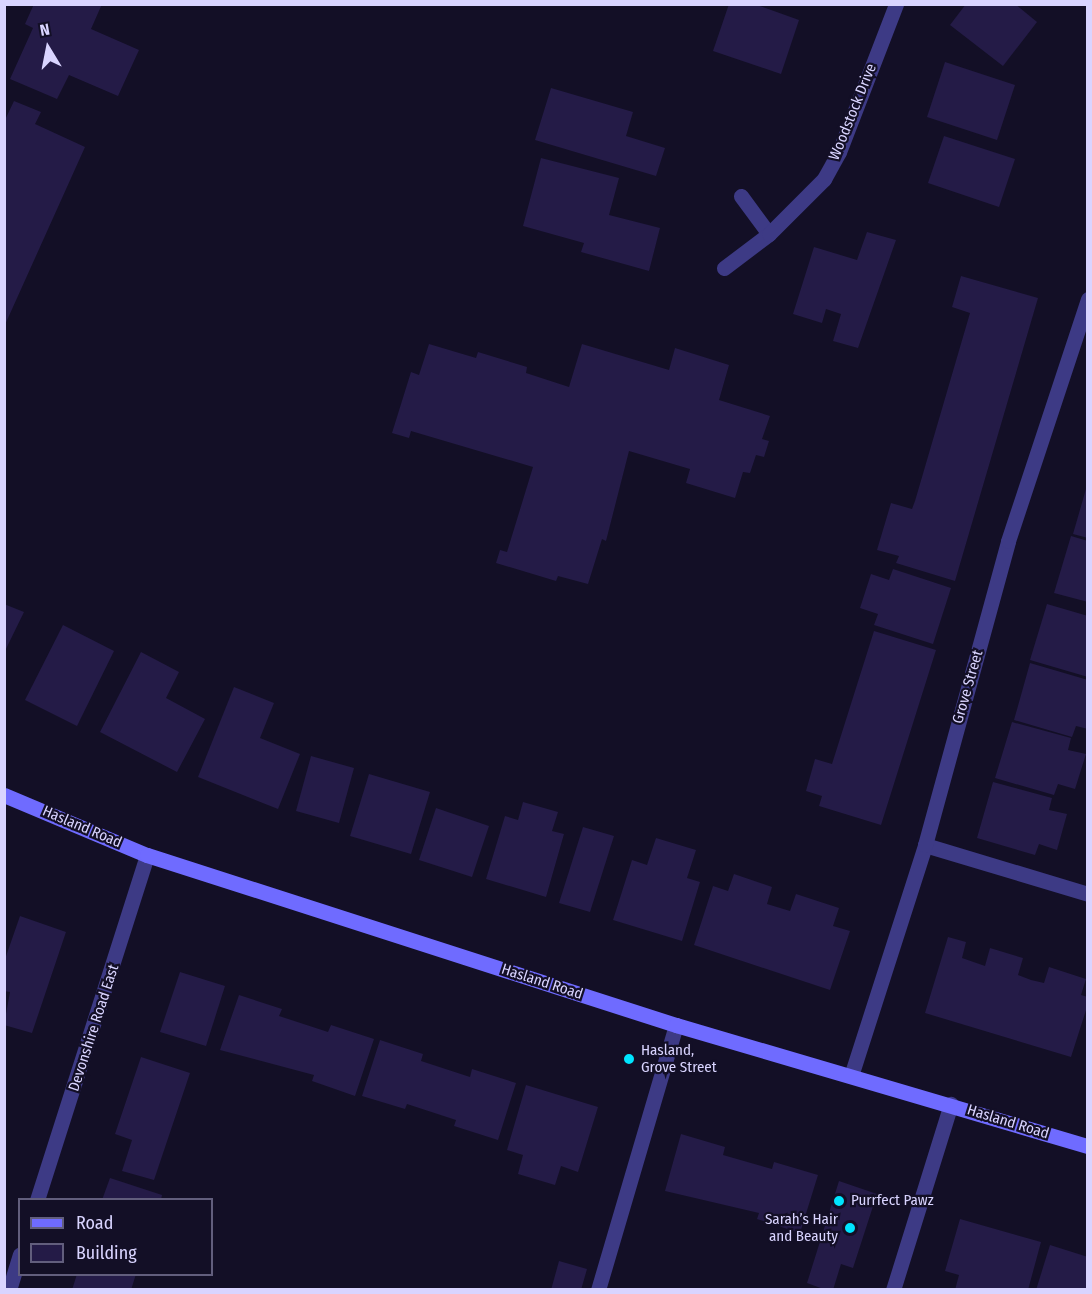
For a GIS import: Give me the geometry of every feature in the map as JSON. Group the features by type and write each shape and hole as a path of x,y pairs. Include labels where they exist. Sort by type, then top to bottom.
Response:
{"main road":[{"name":"Hasland Road","path":"4,795 147,855 676,1025 1088,1146"}],"street":[{"name":"Woodstock Drive","path":"724,268 769,234 824,179 838,152 896,4"},
{"path":"741,196 769,234"},
{"name":"Grove Street","path":"851,1076 925,845 1008,541 1088,299"},
{"path":"925,845 1088,894"},
{"name":"Devonshire Road East","path":"38,1198 147,855"},
{"path":"598,1290 676,1025"},
{"path":"893,1290 951,1104"},
{"path":"9,1290 18,1261"}],"building":[{"path":"34,4 102,4 91,29 139,50 118,96 69,75 57,99 10,79 33,28 25,24"},
{"path":"729,4 754,4 799,20 781,74 713,51"},
{"path":"966,4 1015,4 1037,22 1003,66 950,25"},
{"path":"945,62 1015,85 997,140 927,117"},
{"path":"551,88 633,112 626,136 665,148 656,176 535,140"},
{"path":"14,101 41,112 35,124 85,147 4,327 4,122"},
{"path":"944,136 1015,159 999,207 928,183"},
{"path":"541,158 619,178 609,215 660,228 649,271 581,252 584,243 523,226"},
{"path":"867,232 896,240 858,348 833,341 841,314 826,309 822,323 793,314 814,247 857,260"},
{"path":"961,276 1038,298 955,581 896,563 899,556 877,550 891,503 912,509 915,501 970,313 952,307"},
{"path":"429,344 476,358 478,352 527,367 526,373 569,387 582,344 669,370 675,348 729,365 719,400 770,416 762,439 769,441 764,457 756,455 750,473 743,472 735,498 686,483 690,469 629,451 606,541 602,539 588,584 558,576 556,581 496,563 500,550 507,552 533,467 411,431 409,438 392,433 411,372 419,375"},
{"path":"1088,482 1088,538 1073,534"},
{"path":"1071,536 1088,541 1088,602 1054,593"},
{"path":"893,569 951,588 933,644 874,625 878,614 860,608 871,574 889,580"},
{"path":"4,604 24,612 4,653"},
{"path":"1047,604 1088,616 1088,677 1030,660"},
{"path":"63,625 114,651 77,726 25,700"},
{"path":"874,631 936,650 881,825 819,806 822,796 806,791 815,759 832,764"},
{"path":"141,652 179,672 166,698 205,719 177,772 100,732"},
{"path":"1030,663 1088,680 1088,729 1076,726 1072,737 1014,720"},
{"path":"234,687 274,703 260,738 300,754 278,809 198,777"},
{"path":"1012,722 1071,738 1068,750 1086,754 1075,789 1058,784 1054,795 995,778"},
{"path":"311,756 354,768 339,823 296,811"},
{"path":"369,774 430,792 411,854 350,836"},
{"path":"993,782 1052,798 1049,810 1067,814 1057,850 1039,844 1035,855 977,838"},
{"path":"523,802 558,812 552,831 564,834 546,897 486,879 505,816 518,820"},
{"path":"436,808 489,826 472,877 419,860"},
{"path":"583,827 614,836 590,912 559,903"},
{"path":"656,838 696,850 687,878 700,882 682,941 613,920 632,860 647,865"},
{"path":"734,874 772,887 767,904 790,911 796,894 839,908 833,926 850,931 830,990 694,945 713,886 728,891"},
{"path":"20,916 66,932 32,1033 4,1025 10,992 4,991 4,962"},
{"path":"948,937 966,942 962,958 985,966 990,948 1023,958 1018,975 1031,980 1044,983 1049,967 1086,979 1081,995 1088,997 1088,1004 1071,1057 925,1013"},
{"path":"180,972 225,986 206,1046 160,1032"},
{"path":"239,995 282,1009 279,1016 328,1032 331,1025 374,1039 355,1096 312,1081 314,1075 220,1050"},
{"path":"380,1040 423,1054 421,1061 470,1077 472,1069 516,1083 498,1140 454,1126 456,1120 407,1104 405,1109 362,1096"},
{"path":"141,1057 190,1073 154,1180 122,1171 132,1140 115,1134"},
{"path":"526,1085 598,1107 578,1172 561,1166 555,1185 518,1174 523,1155 507,1150"},
{"path":"681,1134 725,1147 723,1155 772,1169 774,1162 818,1175 800,1233 757,1219 759,1213 665,1191"},
{"path":"110,1178 162,1195 161,1198 103,1198"},
{"path":"839,1181 877,1194 853,1268 841,1264 833,1290 826,1290 807,1283"},
{"path":"960,1219 1041,1242 1028,1290 955,1290 959,1275 945,1271"},
{"path":"1050,1245 1088,1257 1088,1290 1036,1290"},
{"path":"559,1261 587,1269 581,1290 551,1290"},
{"path":"76,1276 135,1276 131,1290 72,1290"}],"place":[{"name":"Hasland, Grove Street","path":"629,1059"},
{"name":"Purrfect Pawz","path":"839,1201"},
{"name":"Sarah’s Hair and Beauty","path":"850,1228"}]}
